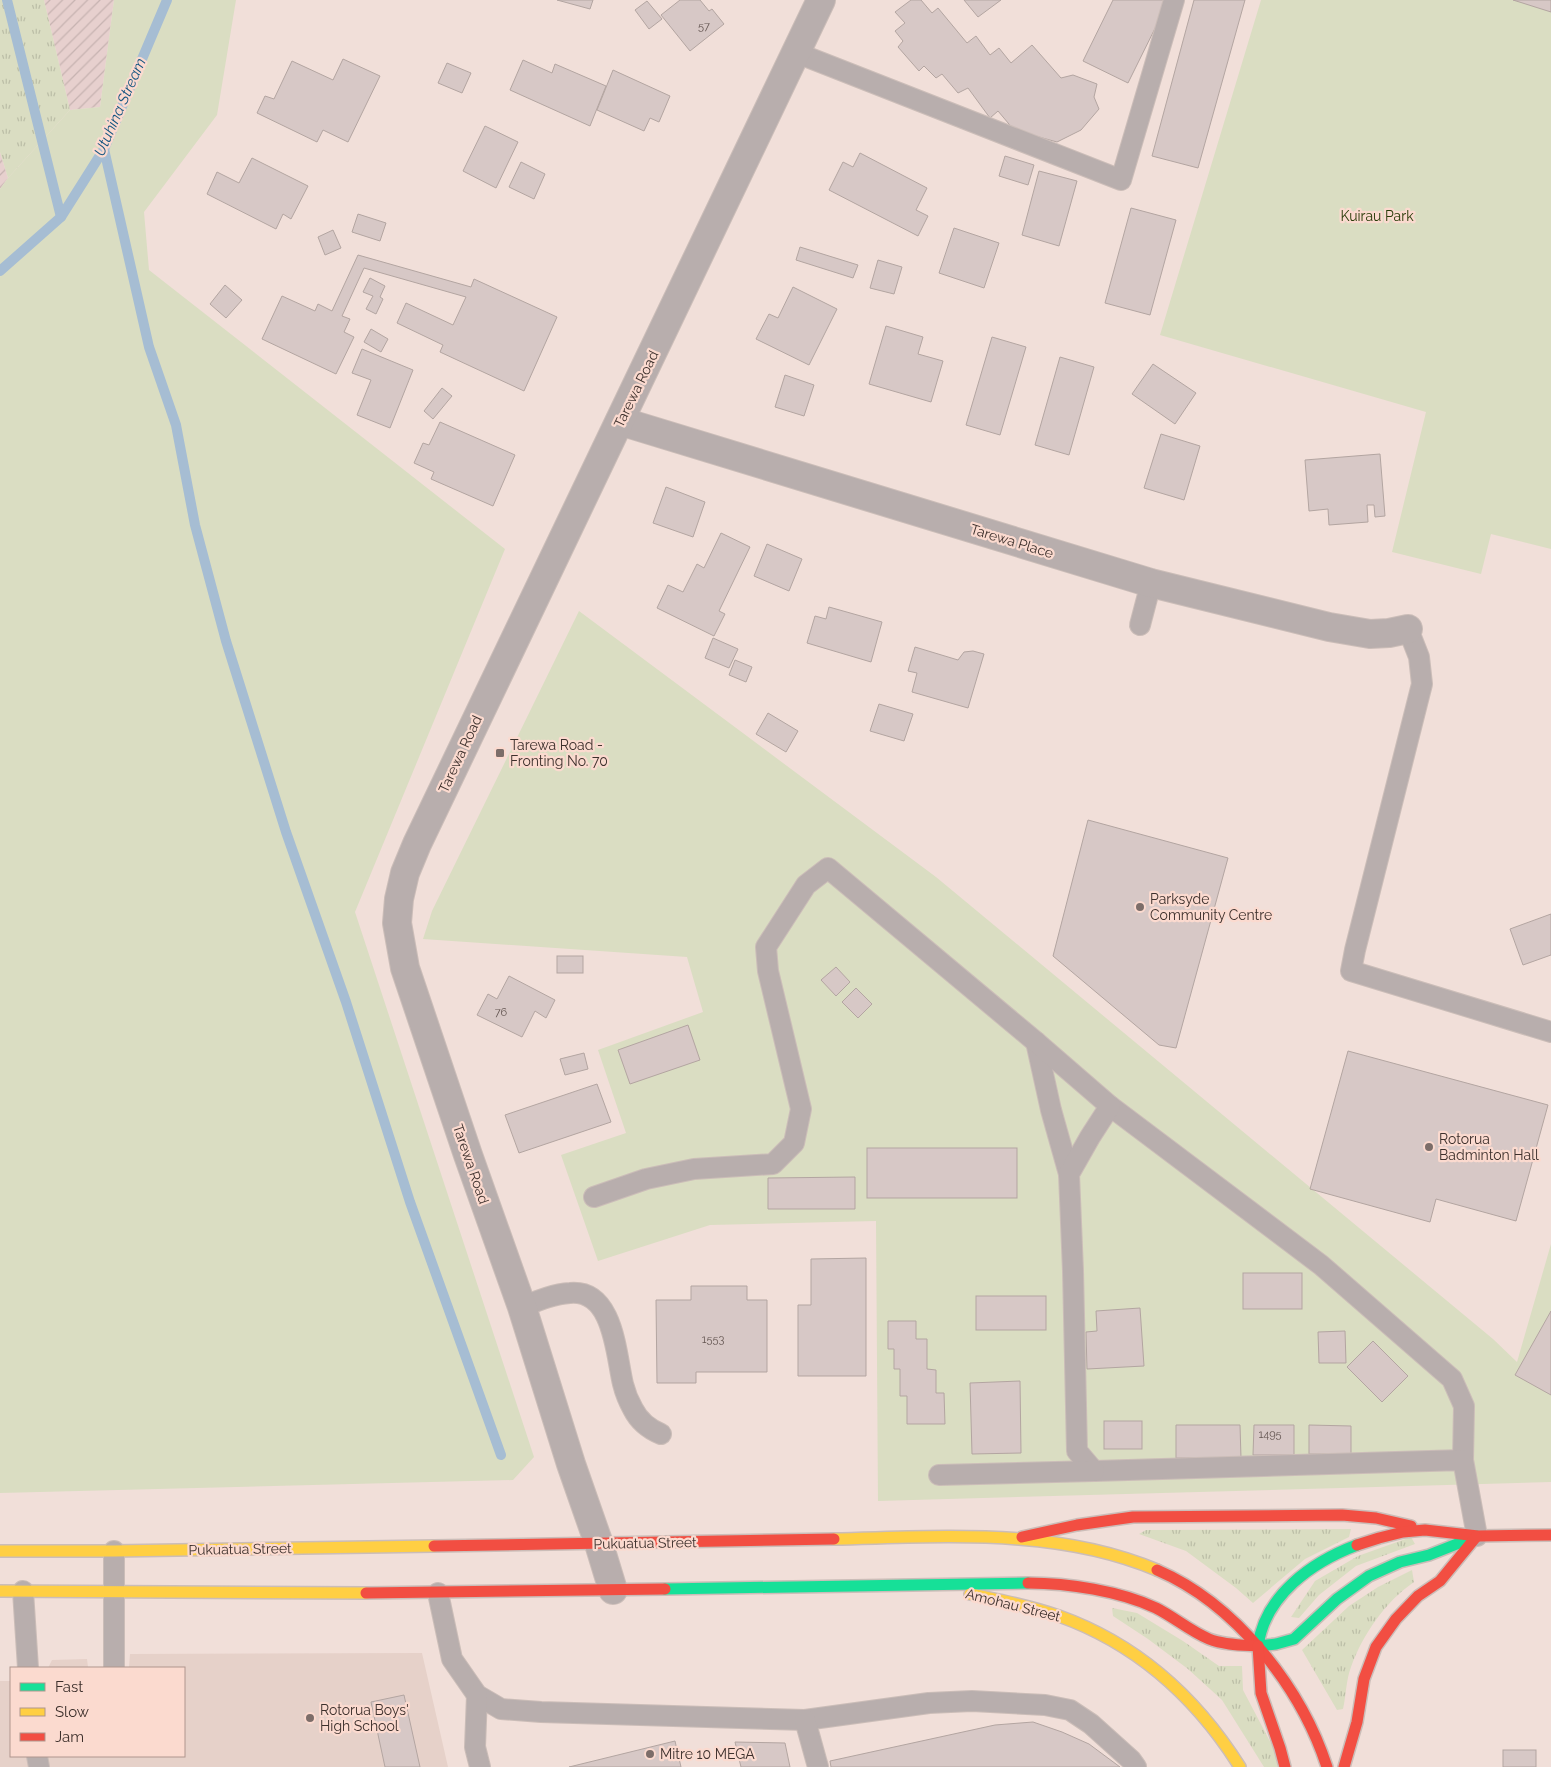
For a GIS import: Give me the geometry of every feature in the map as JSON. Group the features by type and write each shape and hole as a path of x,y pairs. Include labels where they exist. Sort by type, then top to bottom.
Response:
{"main road":[{"path":"1016,1538 1077,1525 1133,1517 1342,1515 1376,1518 1426,1530 1477,1536 1551,1536"},
{"path":"1285,1767 1279,1742 1261,1694 1258,1669 1258,1646 1263,1624 1271,1608 1284,1592 1303,1575 1327,1559 1355,1545 1377,1537 1426,1530"},
{"path":"0,1591 438,1593 906,1586 1032,1582 1076,1586 1114,1594 1150,1605 1209,1639 1233,1645 1258,1646 1294,1639 1337,1599 1369,1576 1400,1562 1429,1555 1477,1536"},
{"path":"1344,1767 1357,1722 1364,1679 1376,1647 1396,1619 1418,1596 1440,1581 1477,1536"},
{"name":"Pukuatua Street","path":"0,1551 599,1544 962,1537 1016,1538 1067,1543 1106,1551 1138,1561 1177,1578 1216,1604 1242,1627 1258,1646"},
{"name":"Amohau Street","path":"906,1586 970,1594 1027,1606 1070,1620 1111,1639 1144,1660 1180,1691 1214,1728 1240,1767"},
{"path":"1258,1646 1277,1670 1298,1702 1323,1753 1326,1767"}],"street":[{"name":"Tarewa Road","path":"613,1590 522,1307 405,968 397,923 399,899 405,873 417,844 821,0"},
{"name":"Tarewa Place","path":"620,421 1151,584 1329,627 1370,634 1408,629"}],"lane":[{"path":"797,53 1121,180 1174,0"},
{"path":"1140,625 1151,584"},
{"path":"1408,629 1419,657 1422,684 1351,971 1551,1032"},
{"path":"594,1197 646,1179 694,1169 773,1164 794,1143 801,1108 768,971 766,947 806,885 828,868 1110,1106 1321,1265 1452,1379 1464,1406 1463,1460 1477,1536"},
{"path":"1036,1042 1051,1110 1069,1174 1073,1271 1076,1451 1094,1471"},
{"path":"1069,1174 1110,1106"},
{"path":"522,1307 550,1297 571,1293 591,1298 600,1306 607,1316 612,1331 623,1386 633,1411 648,1428 661,1434"},
{"path":"939,1475 1463,1460"},
{"path":"114,1551 114,1667"},
{"path":"23,1591 28,1667"},
{"path":"438,1593 452,1660 477,1695 501,1709 540,1712 805,1720 929,1703 972,1701 1045,1705 1070,1710 1091,1724 1131,1760 1136,1767"},
{"path":"477,1695 475,1747 480,1767"},
{"path":"805,1720 818,1767"}],"shaded area":[{"path":"44,0 114,0 100,107 70,110"},
{"path":"0,152 8,178 0,189"},
{"name":"Rotorua Boys' High School","path":"422,1653 448,1767 0,1767 0,1681 10,1681 10,1757 185,1757 185,1667 129,1667 130,1654"},
{"path":"87,1659 88,1667 48,1667 52,1660"}],"green space":[{"path":"0,0 44,0 70,110 8,178 0,152"},
{"path":"114,0 236,0 217,115 144,212 149,270 505,549 355,912 534,1457 513,1480 0,1493 0,189 70,110 100,107"},
{"name":"Kuirau Park","path":"1261,0 1551,0 1551,549 1491,534 1481,574 1392,552 1426,412 1160,335"},
{"path":"579,611 936,877 1493,1339 1517,1362 1551,1244 1551,1482 878,1501 876,1221 710,1225 598,1261 561,1155 626,1133 598,1050 703,1012 687,957 423,939 432,911"},
{"path":"1351,1529 1349,1537 1305,1559 1253,1603 1186,1551 1139,1534 1146,1530"},
{"path":"1411,1537 1415,1544 1356,1566 1319,1595 1299,1618 1291,1617 1315,1581 1358,1556"},
{"path":"1412,1570 1414,1582 1384,1609 1362,1643 1349,1672 1343,1709 1337,1710 1302,1650 1349,1606 1378,1587"},
{"path":"1112,1608 1137,1613 1219,1666 1242,1666 1243,1690 1274,1749 1278,1767 1264,1767 1222,1700 1188,1669 1113,1616"}],"building":[{"path":"557,0 593,0 590,9"},
{"path":"680,0 700,0 709,11 712,9 724,24 690,51 661,15"},
{"path":"911,0 921,0 932,13 938,8 967,43 976,36 990,55 999,48 1011,63 1032,45 1061,78 1073,75 1097,84 1094,97 1099,109 1081,130 1057,142 1014,130 998,111 990,118 968,88 958,93 942,74 936,78 924,66 919,71 898,47 903,41 895,31 905,23 895,12"},
{"path":"964,0 1001,0 978,17"},
{"path":"1113,0 1169,0 1128,83 1083,61"},
{"path":"1194,0 1245,0 1198,168 1152,156"},
{"path":"1513,0 1551,0 1551,12"},
{"path":"647,1 662,19 649,29 635,10"},
{"path":"343,59 380,76 348,142 323,130 317,142 257,113 265,96 274,99 292,61 333,80"},
{"path":"523,60 552,73 555,64 606,86 590,126 510,90"},
{"path":"447,63 471,73 462,93 438,83"},
{"path":"613,70 670,96 659,122 650,118 644,131 597,110"},
{"path":"485,126 518,142 496,188 463,171"},
{"path":"860,153 927,188 916,210 928,216 918,236 829,190 843,162 853,167"},
{"path":"1005,156 1034,165 1028,185 999,176"},
{"path":"252,158 308,186 291,219 283,214 276,229 207,194 217,172 239,183"},
{"path":"521,162 545,174 534,199 509,187"},
{"path":"1039,171 1077,181 1059,246 1022,235"},
{"path":"1131,208 1176,220 1150,315 1105,303"},
{"path":"358,214 386,223 380,241 352,232"},
{"path":"954,228 999,243 984,288 939,273"},
{"path":"333,230 341,248 325,255 318,237"},
{"path":"800,247 858,265 853,278 796,260"},
{"path":"358,255 471,287 474,279 557,317 524,391 440,352 443,345 397,323 406,303 453,325 466,297 364,268 342,316 350,319 344,332 354,337 336,374 262,339 282,296 315,311 318,304 332,311"},
{"path":"878,260 902,267 894,294 870,288"},
{"path":"370,278 385,286 380,297 383,299 376,314 366,309 373,296 363,292"},
{"path":"225,285 242,300 226,318 210,304"},
{"path":"793,287 837,309 809,365 756,339 769,314 778,318"},
{"path":"886,326 923,337 918,354 943,361 931,402 869,384"},
{"path":"371,329 388,339 381,352 364,342"},
{"path":"992,337 1026,347 1000,435 966,425"},
{"path":"362,349 413,370 390,428 357,415 371,380 352,373"},
{"path":"1060,357 1094,367 1069,455 1035,445"},
{"path":"1153,364 1196,393 1175,424 1132,394"},
{"path":"785,375 814,385 804,416 775,407"},
{"path":"442,388 452,396 433,419 424,411"},
{"path":"440,422 515,455 493,506 431,479 434,472 414,463 423,443 429,445"},
{"path":"1161,434 1200,446 1184,500 1144,488"},
{"path":"1380,454 1385,516 1375,517 1374,505 1367,505 1368,522 1329,525 1328,509 1309,511 1305,460"},
{"path":"666,487 705,502 693,537 653,523"},
{"path":"721,533 750,547 719,611 725,614 714,636 657,608 668,585 683,592 697,564 704,568"},
{"path":"767,544 802,559 789,591 754,576"},
{"path":"829,607 882,622 871,662 807,643 815,616 826,619"},
{"path":"713,638 738,649 729,668 705,658"},
{"path":"915,647 958,660 964,652 973,651 984,654 968,708 912,692 917,673 908,671"},
{"path":"735,660 752,667 746,682 729,675"},
{"path":"879,704 913,714 904,741 870,731"},
{"path":"768,713 798,731 786,752 756,734"},
{"name":"Parksyde Community Centre","path":"1088,820 1228,858 1176,1048 1159,1045 1053,956"},
{"path":"1551,914 1551,955 1523,965 1510,929"},
{"path":"557,956 583,956 583,973 557,973"},
{"path":"836,967 850,982 836,996 821,980"},
{"path":"509,976 555,1000 546,1018 535,1011 522,1037 477,1015 488,994 497,999"},
{"path":"856,988 872,1004 858,1018 842,1002"},
{"path":"688,1025 700,1060 630,1084 618,1050"},
{"name":"Rotorua Badminton Hall","path":"1348,1051 1548,1105 1516,1221 1436,1199 1430,1222 1310,1189"},
{"path":"584,1053 588,1069 565,1075 560,1059"},
{"path":"597,1084 611,1122 519,1153 505,1115"},
{"path":"867,1148 1017,1148 1017,1198 867,1198"},
{"path":"855,1177 855,1209 768,1209 768,1178"},
{"path":"866,1258 866,1376 798,1376 798,1305 811,1305 811,1259"},
{"path":"1243,1273 1302,1273 1302,1309 1243,1309"},
{"path":"691,1286 747,1286 747,1300 767,1300 767,1372 696,1372 696,1383 657,1383 656,1300 691,1300"},
{"path":"976,1296 1046,1296 1046,1330 976,1330"},
{"path":"1140,1308 1144,1366 1087,1369 1086,1332 1097,1331 1096,1311"},
{"path":"1551,1311 1551,1395 1515,1375"},
{"path":"888,1321 916,1321 916,1339 927,1339 927,1369 936,1370 936,1393 944,1393 945,1424 907,1424 907,1396 900,1396 900,1369 894,1369 894,1349 888,1349"},
{"path":"1345,1331 1346,1363 1319,1363 1318,1332"},
{"path":"1373,1341 1408,1376 1382,1402 1347,1367"},
{"path":"1020,1381 1021,1453 972,1454 970,1383"},
{"path":"1104,1421 1142,1421 1142,1449 1104,1449"},
{"path":"1176,1425 1240,1425 1241,1458 1176,1458"},
{"path":"1254,1425 1294,1425 1294,1455 1253,1455"},
{"path":"1309,1425 1351,1426 1351,1454 1309,1454"},
{"path":"404,1695 420,1767 385,1767 371,1702"},
{"path":"1033,1722 1089,1744 1120,1767 831,1767 830,1761 995,1725"},
{"name":"Mitre 10 MEGA","path":"675,1741 681,1767 569,1767"},
{"name":"Mitre 10 MEGA","path":"735,1742 785,1743 790,1767 741,1767"},
{"path":"1503,1750 1536,1750 1536,1767 1503,1767"}],"waterway":[{"path":"7,0 61,217"},
{"name":"Utuhina Stream","path":"0,271 61,217 104,149 167,0"},
{"path":"104,149 149,347 176,425 195,525 226,641 286,832 346,1002 410,1202 501,1455"}],"traffic: fast":[{"path":"1357,1545 1324,1561 1293,1583 1270,1611 1262,1628 1258,1646 1294,1639 1337,1599 1369,1576 1400,1562 1429,1555 1477,1536"},
{"path":"665,1589 1028,1583"}],"traffic: slow":[{"path":"834,1539 957,1537 1039,1541 1119,1556 1157,1570"},
{"path":"0,1551 434,1546"},
{"path":"0,1591 366,1593"},
{"path":"970,1594 1026,1606 1059,1616 1114,1642 1139,1658 1184,1696 1223,1742 1240,1767"}],"traffic: jam":[{"path":"1022,1537 1077,1525 1133,1517 1342,1515 1376,1518 1411,1526"},
{"path":"1357,1545 1403,1532 1425,1530 1478,1536 1551,1535"},
{"path":"1344,1767 1357,1722 1364,1679 1376,1647 1396,1619 1418,1596 1440,1581 1476,1537"},
{"path":"434,1546 834,1539"},
{"path":"1157,1570 1186,1585 1213,1604 1239,1626 1262,1651 1283,1678 1301,1707 1327,1767"},
{"path":"1028,1583 1077,1586 1126,1597 1156,1608 1209,1639 1227,1644 1258,1646"},
{"path":"366,1593 665,1589"},
{"path":"1258,1646 1261,1693 1285,1767"}],"place":[{"name":"Tarewa Road - Fronting No. 70","path":"500,753"},
{"name":"Parksyde Community Centre","path":"1140,907"},
{"name":"Rotorua Badminton Hall","path":"1429,1147"},
{"name":"Rotorua Boys' High School","path":"310,1718"},
{"name":"Mitre 10 MEGA","path":"650,1754"}]}
